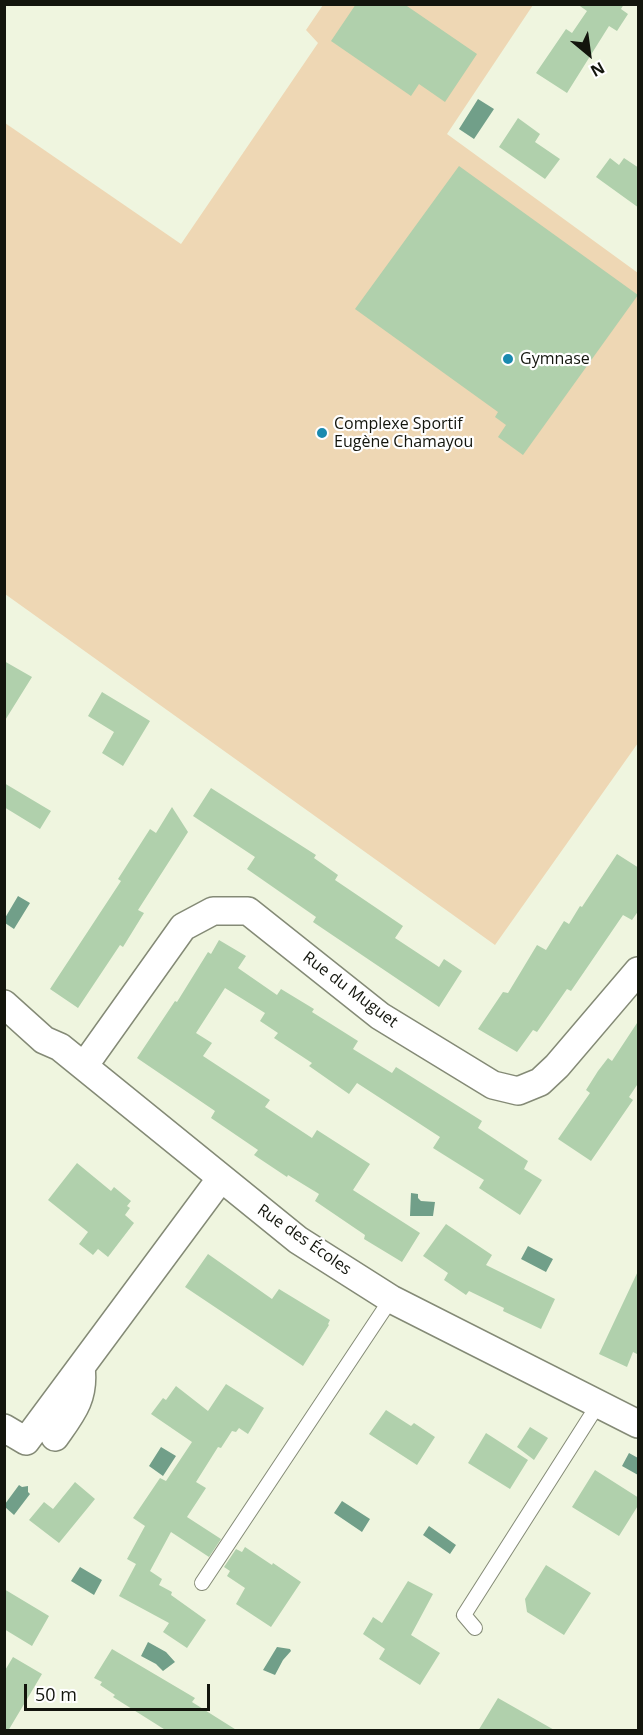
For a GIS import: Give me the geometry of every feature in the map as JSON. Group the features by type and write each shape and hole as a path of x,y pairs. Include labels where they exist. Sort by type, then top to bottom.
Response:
{"street":[{"name":"Rue du Muguet","path":"84,1066 183,927 213,910 248,911 380,1016 493,1085 518,1091 540,1082 557,1066 639,971"},
{"name":"Rue des Écoles","path":"4,1004 44,1040 60,1047 298,1240 391,1299 639,1424"},
{"path":"4,1428 26,1441 221,1178"},
{"path":"56,1437 77,1406 83,1378 81,1366"}],"lane":[{"path":"202,1583 391,1299"},
{"path":"476,1628 464,1615 599,1403"}],"shaded area":[{"name":"Complexe Sportif Eugène Chamayou","path":"323,5 533,5 447,134 638,273 638,743 495,945 5,594 5,123 181,244 318,43 306,30"},
{"path":"478,99 494,109 474,139 459,129"},
{"path":"18,896 30,903 14,929 5,923 5,918"},
{"path":"411,1193 418,1194 421,1201 435,1202 433,1216 410,1216"},
{"path":"528,1246 553,1259 546,1272 521,1259"},
{"path":"161,1447 176,1456 163,1476 149,1466"},
{"path":"629,1453 638,1458 638,1475 622,1466"},
{"path":"19,1485 28,1486 30,1494 14,1515 5,1507 5,1504"},
{"path":"342,1501 370,1519 362,1532 334,1513"},
{"path":"429,1526 456,1545 450,1554 423,1535"},
{"path":"80,1567 102,1580 94,1595 71,1581"},
{"path":"148,1642 166,1652 175,1662 163,1671 156,1664 141,1656"},
{"path":"277,1647 291,1651 275,1675 263,1670"}],"building":[{"path":"356,4 404,4 477,54 445,102 419,84 411,96 331,41"},
{"path":"577,4 624,4 621,9 628,14 617,31 609,26 567,93 536,73 566,29 572,33 587,11"},
{"path":"518,118 540,134 535,142 560,159 545,179 499,147"},
{"path":"610,158 619,165 624,158 639,168 639,208 596,177"},
{"name":"Gymnase","path":"459,166 638,295 523,455 498,437 506,425 495,417 498,412 355,309"},
{"path":"4,661 32,677 4,722"},
{"path":"102,692 150,721 123,766 102,753 114,732 88,716"},
{"path":"4,783 51,811 40,829 4,807"},
{"path":"211,788 316,855 314,858 338,875 335,880 403,926 395,938 439,967 444,959 462,971 439,1007 313,922 316,917 247,869 255,857 193,816"},
{"path":"172,807 188,832 138,910 144,913 123,947 120,945 78,1008 50,989 121,881 118,879 150,829 156,833"},
{"path":"617,854 639,868 639,910 632,920 623,915 571,991 567,989 537,1032 533,1030 517,1052 478,1029 503,992 508,993 537,945 546,950 564,921 569,924"},
{"path":"219,940 246,956 238,968 277,995 281,989 314,1009 312,1012 358,1041 353,1049 392,1073 396,1067 482,1121 478,1128 528,1161 524,1169 542,1180 520,1215 479,1188 484,1180 433,1148 440,1137 357,1083 349,1094 309,1066 312,1063 274,1038 278,1033 260,1021 265,1013 225,988 196,1033 212,1043 203,1056 270,1100 265,1107 312,1138 317,1130 370,1164 353,1190 420,1233 402,1262 364,1239 365,1235 315,1201 319,1194 288,1175 287,1177 254,1155 258,1150 211,1118 215,1111 137,1058 175,1001 177,1002 208,952 211,954"},
{"path":"639,1020 639,1082 629,1097 633,1100 591,1161 558,1139 590,1093 586,1090 598,1071 608,1058 612,1061"},
{"path":"77,1163 111,1191 114,1187 131,1201 127,1206 130,1208 125,1215 134,1223 108,1257 98,1249 93,1255 79,1244 88,1232 48,1200"},
{"path":"446,1224 492,1255 486,1265 555,1299 541,1329 503,1311 504,1308 469,1291 466,1295 444,1280 448,1273 423,1256"},
{"path":"208,1254 272,1299 279,1289 330,1320 303,1366 185,1287"},
{"path":"639,1269 639,1355 633,1352 627,1367 599,1354"},
{"path":"226,1384 264,1408 248,1434 239,1428 236,1432 232,1431 221,1448 218,1447 196,1482 206,1488 187,1517 221,1539 209,1557 171,1532 150,1571 162,1579 159,1585 172,1592 171,1595 206,1620 187,1648 163,1632 169,1623 119,1596 136,1564 127,1559 145,1526 133,1518 160,1478 166,1481 192,1442 151,1414 163,1398 166,1400 176,1386 208,1411"},
{"path":"386,1410 411,1426 414,1423 435,1437 417,1465 369,1434"},
{"path":"530,1427 548,1438 534,1460 517,1447"},
{"path":"486,1433 528,1460 510,1489 468,1463"},
{"path":"595,1470 639,1498 639,1504 619,1536 572,1507"},
{"path":"75,1482 95,1499 59,1543 29,1520 44,1502 53,1509"},
{"path":"245,1547 301,1582 271,1627 236,1604 245,1588 227,1576 230,1571 224,1567 236,1549 242,1552"},
{"path":"546,1565 591,1593 564,1635 527,1612 525,1599"},
{"path":"408,1581 433,1594 411,1635 440,1653 420,1685 379,1659 385,1649 363,1634 373,1617 382,1623"},
{"path":"4,1589 49,1616 32,1646 4,1629"},
{"path":"112,1649 195,1698 192,1702 238,1731 167,1731 113,1697 115,1695 100,1685 102,1682 94,1678"},
{"path":"13,1657 42,1674 8,1731 4,1731 4,1672"},
{"path":"498,1698 556,1731 478,1731"}],"place":[{"name":"Gymnase","path":"508,359"},
{"name":"Complexe Sportif Eugène Chamayou","path":"322,433"}]}
